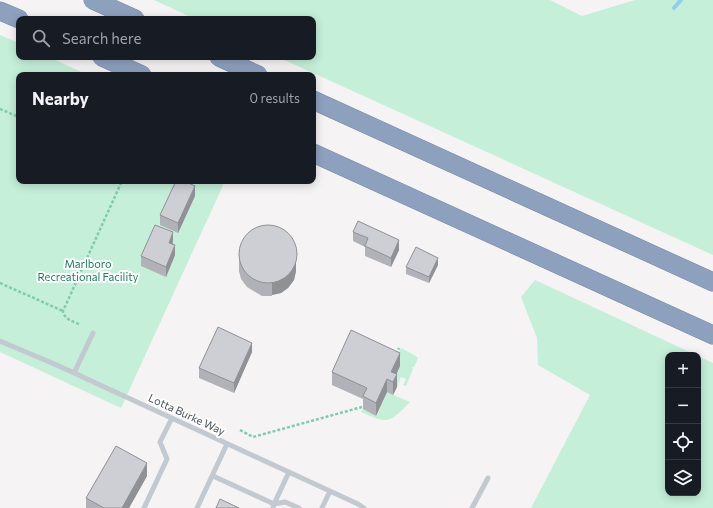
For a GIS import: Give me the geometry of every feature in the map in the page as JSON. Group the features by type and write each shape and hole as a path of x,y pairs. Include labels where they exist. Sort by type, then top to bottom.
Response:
{"highway":[{"path":"93,0 128,16"},
{"path":"0,11 16,18"},
{"path":"109,60 135,72"},
{"path":"225,60 251,72"},
{"path":"316,101 713,282"},
{"path":"316,154 713,335"}],"lane":[{"path":"74,373 93,333"},
{"name":"Lotta Burke Way","path":"0,341 74,373 364,508"},
{"path":"144,508 167,459 160,442 172,418"},
{"path":"197,508 227,444"},
{"path":"274,506 289,472"},
{"path":"213,476 274,506 285,502 299,508"},
{"path":"472,508 488,478"},
{"path":"322,508 330,491"}],"path":[{"path":"0,109 16,116"},
{"path":"63,312 121,184"},
{"path":"0,283 63,312 64,316 68,320 79,324"},
{"path":"396,355 399,348"},
{"path":"360,411 363,404"},
{"path":"240,430 253,437 362,407"}],"green space":[{"path":"154,0 550,0 582,16 635,0 713,0 713,255 316,74 316,72 311,72 285,60 316,60 316,16 189,16"},
{"name":"Marlboro Recreational Facility","path":"0,35 16,42 16,60 56,60 82,72 16,72 16,184 224,184 121,408 0,352"},
{"path":"535,280 690,352 665,352 665,496 701,496 701,357 713,363 713,508 531,508 590,395 538,365 537,338 521,297"},
{"path":"401,348 418,358 414,367 412,367 413,369 406,386 403,385 406,379 401,377 397,387 391,385 394,363"},
{"path":"387,392 410,402 397,415 388,420 377,419 361,412 363,409 377,416"}],"building":[{"path":"175,184 191,184 195,186 178,223 160,215"},
{"path":"358,221 399,240 391,258 365,246 368,238 353,232"},
{"path":"155,225 173,232 169,243 175,245 166,267 141,256"},
{"path":"268,225 279,227 292,238 295,243 297,254 295,265 284,278 279,281 268,283 257,281 244,270 241,265 239,254 241,243 252,230 257,227"},
{"path":"416,247 438,258 429,277 406,267"},
{"path":"218,327 252,343 234,383 199,368"},
{"path":"351,330 400,353 391,372 397,374 393,382 387,379 376,403 363,396 367,388 332,372"},
{"path":"116,446 147,463 122,508 104,508 86,498"},
{"path":"220,499 239,508 216,508"}],"waterway":[{"path":"674,8 681,0"}]}
